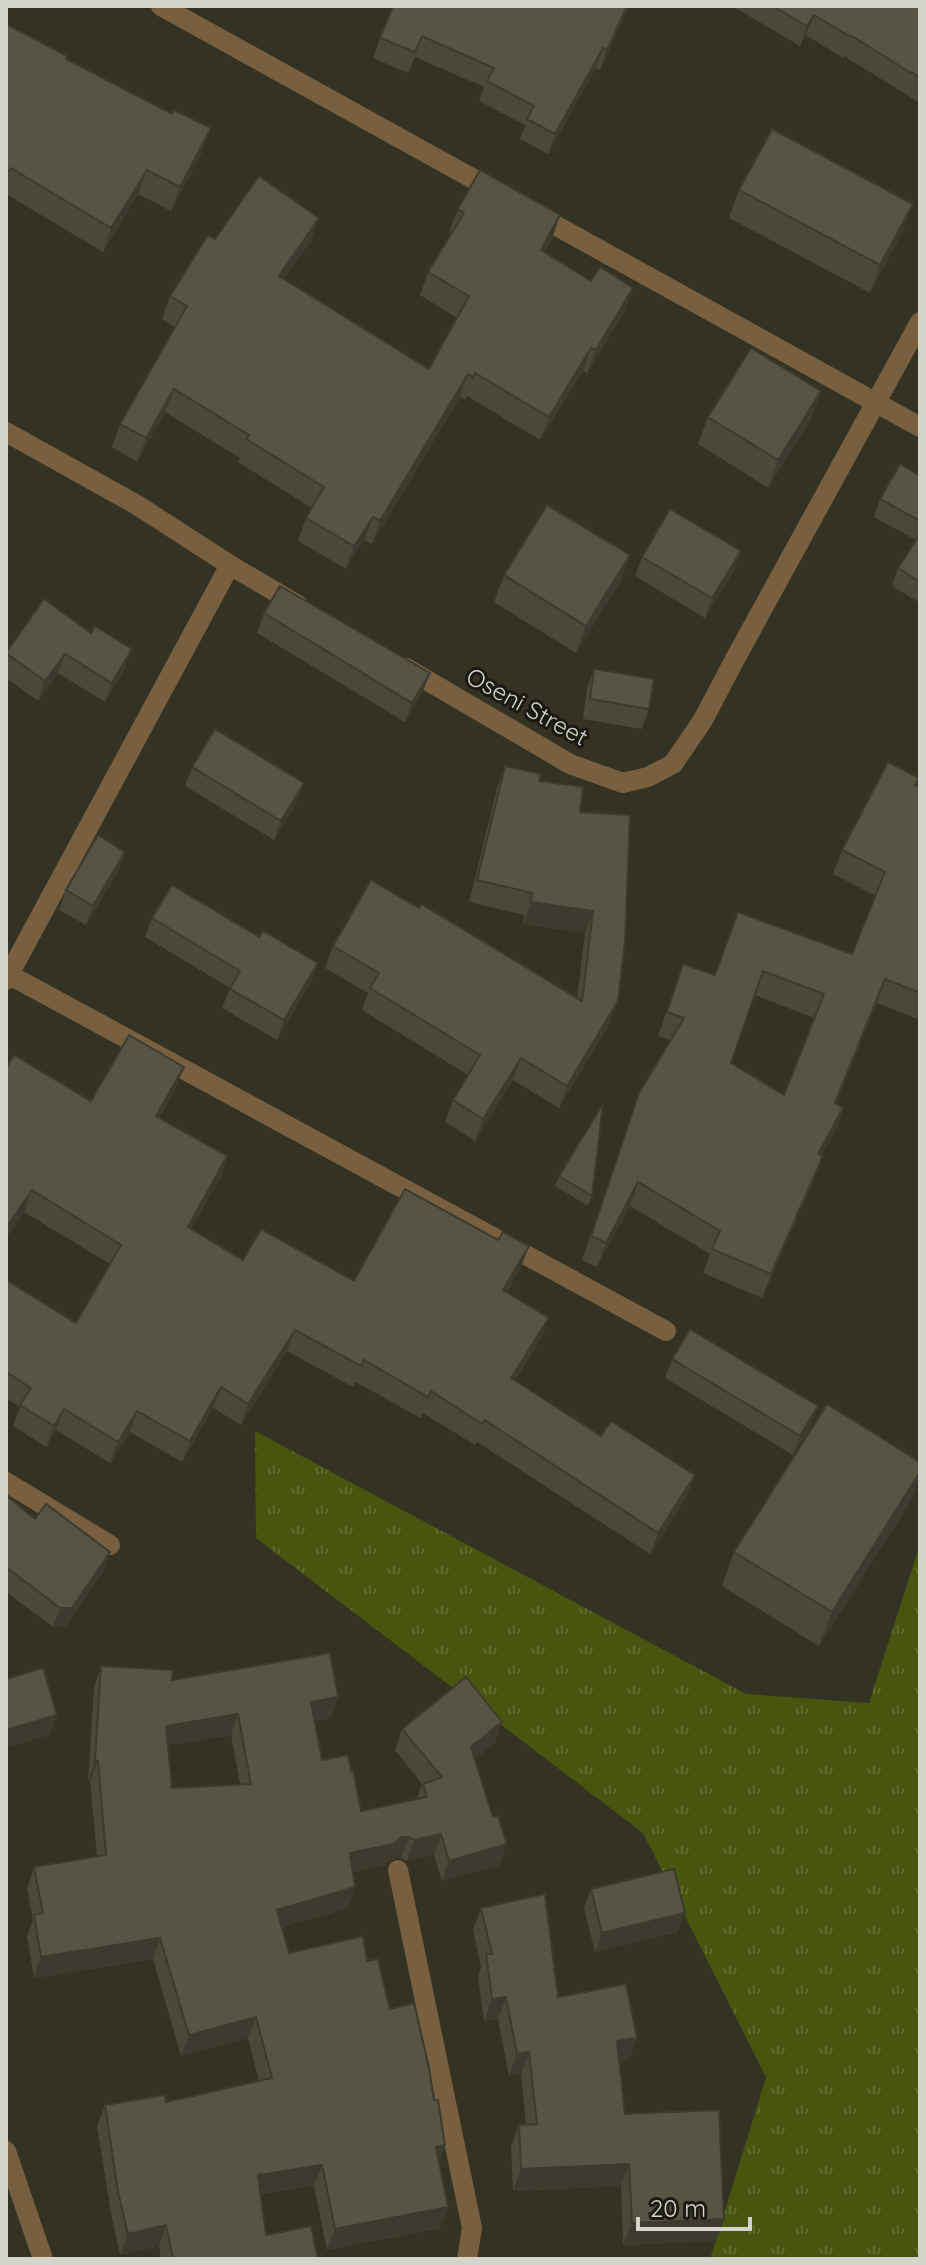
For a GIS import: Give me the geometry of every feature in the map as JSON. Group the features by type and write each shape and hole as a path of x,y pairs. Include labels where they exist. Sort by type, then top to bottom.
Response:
{"street":[{"path":"161,6 920,427"},
{"name":"Oseni Street","path":"393,661 570,764 623,783 648,777 673,764 703,720 920,322"},
{"path":"6,432 137,505 311,613"},
{"path":"230,565 7,976 666,1331"},
{"path":"6,1482 110,1545"},
{"path":"398,1870 472,2228 467,2259"},
{"path":"6,2151 43,2259"}],"green space":[{"path":"255,1431 746,1694 869,1703 920,1544 920,2259 710,2259 766,2077 643,1833 256,1538"}],"building":[{"path":"393,6 627,6 607,50 603,48 555,134 527,119 534,106 487,81 494,68 422,36 415,52 380,38"},
{"path":"773,6 920,6 920,78 814,15 807,26"},
{"path":"6,24 172,114 174,110 211,128 180,187 147,170 111,228 11,168 6,175"},
{"path":"772,129 913,204 880,265 739,190"},
{"path":"480,170 560,215 541,250 591,281 600,267 633,288 596,350 591,348 549,417 475,373 473,377 468,374 380,521 373,517 354,546 306,518 324,487 246,439 249,435 174,389 146,438 120,424 187,306 170,296 208,235 215,239 259,176 319,218 279,276 429,369 469,296 428,272 464,213 458,209"},
{"path":"751,348 821,391 778,460 708,417"},
{"path":"900,464 920,476 920,521 880,499"},
{"path":"547,505 630,555 586,626 504,575"},
{"path":"670,509 741,551 712,598 642,557"},
{"path":"920,534 920,582 898,568"},
{"path":"280,586 430,673 412,703 264,613"},
{"path":"44,599 91,633 95,626 132,649 112,683 65,654 45,681 6,653"},
{"path":"594,669 654,679 649,709 590,699"},
{"path":"215,729 304,783 281,821 192,767"},
{"path":"888,762 919,778 915,785 920,787 920,993 885,979 835,1103 843,1108 818,1154 823,1156 771,1274 712,1249 720,1231 638,1182 606,1243 591,1236 639,1093 684,1018 667,1012 683,964 715,975 738,912 852,954 885,872 842,850","holes":["763,971 824,994 784,1095 731,1063"]},
{"path":"505,766 541,774 539,781 583,787 580,812 630,815 625,942 618,1001 567,1086 521,1058 483,1119 453,1100 480,1055 370,988 379,973 333,946 371,880 419,908 421,904 582,1001 593,911 531,902 532,893 477,880"},
{"path":"98,835 125,852 93,906 66,890"},
{"path":"172,885 259,937 263,931 318,963 284,1020 230,989 240,971 152,918"},
{"path":"129,1035 184,1067 156,1116 227,1156 188,1227 243,1260 261,1229 354,1281 405,1189 498,1240 503,1232 529,1246 503,1290 549,1318 511,1378 601,1436 611,1421 695,1475 658,1533 485,1420 482,1424 431,1391 428,1397 364,1360 361,1366 295,1330 248,1404 221,1387 190,1441 137,1411 118,1442 64,1409 54,1426 20,1405 31,1388 6,1372 6,1280 76,1323 121,1245 32,1190 6,1228 6,1068 14,1055 91,1101"},
{"path":"603,1104 592,1196 559,1176"},
{"path":"690,1329 818,1406 800,1436 672,1359"},
{"path":"827,1404 920,1462 920,1472 832,1612 734,1552"},
{"path":"6,1495 35,1519 46,1504 110,1552 72,1608 60,1608 6,1567"},
{"path":"330,1653 338,1697 311,1702 322,1760 348,1755 361,1811 427,1797 423,1784 442,1777 402,1729 466,1677 502,1722 471,1747 493,1817 498,1816 507,1844 449,1861 441,1834 414,1840 402,1837 394,1844 350,1853 355,1887 277,1910 289,1953 363,1936 367,1961 378,1959 390,2009 414,2003 434,2100 438,2100 445,2145 436,2147 448,2207 335,2229 322,2165 258,2175 266,2235 311,2226 318,2259 173,2259 166,2225 128,2234 118,2192 105,2105 165,2095 166,2102 272,2078 256,2017 189,2035 160,1938 41,1957 34,1915 43,1913 34,1867 106,1855 98,1761 95,1760 101,1666 173,1670 172,1680","holes":["238,1714 251,1784 172,1788 166,1726"]},
{"path":"43,1668 57,1715 6,1730 6,1679"},
{"path":"674,1869 685,1913 602,1933 591,1889"},
{"path":"545,1894 558,1997 626,1984 637,2038 617,2041 625,2114 719,2110 724,2219 632,2223 629,2164 521,2169 519,2125 537,2124 529,2052 517,2054 506,1997 492,1999 486,1954 492,1954 481,1908"}]}
